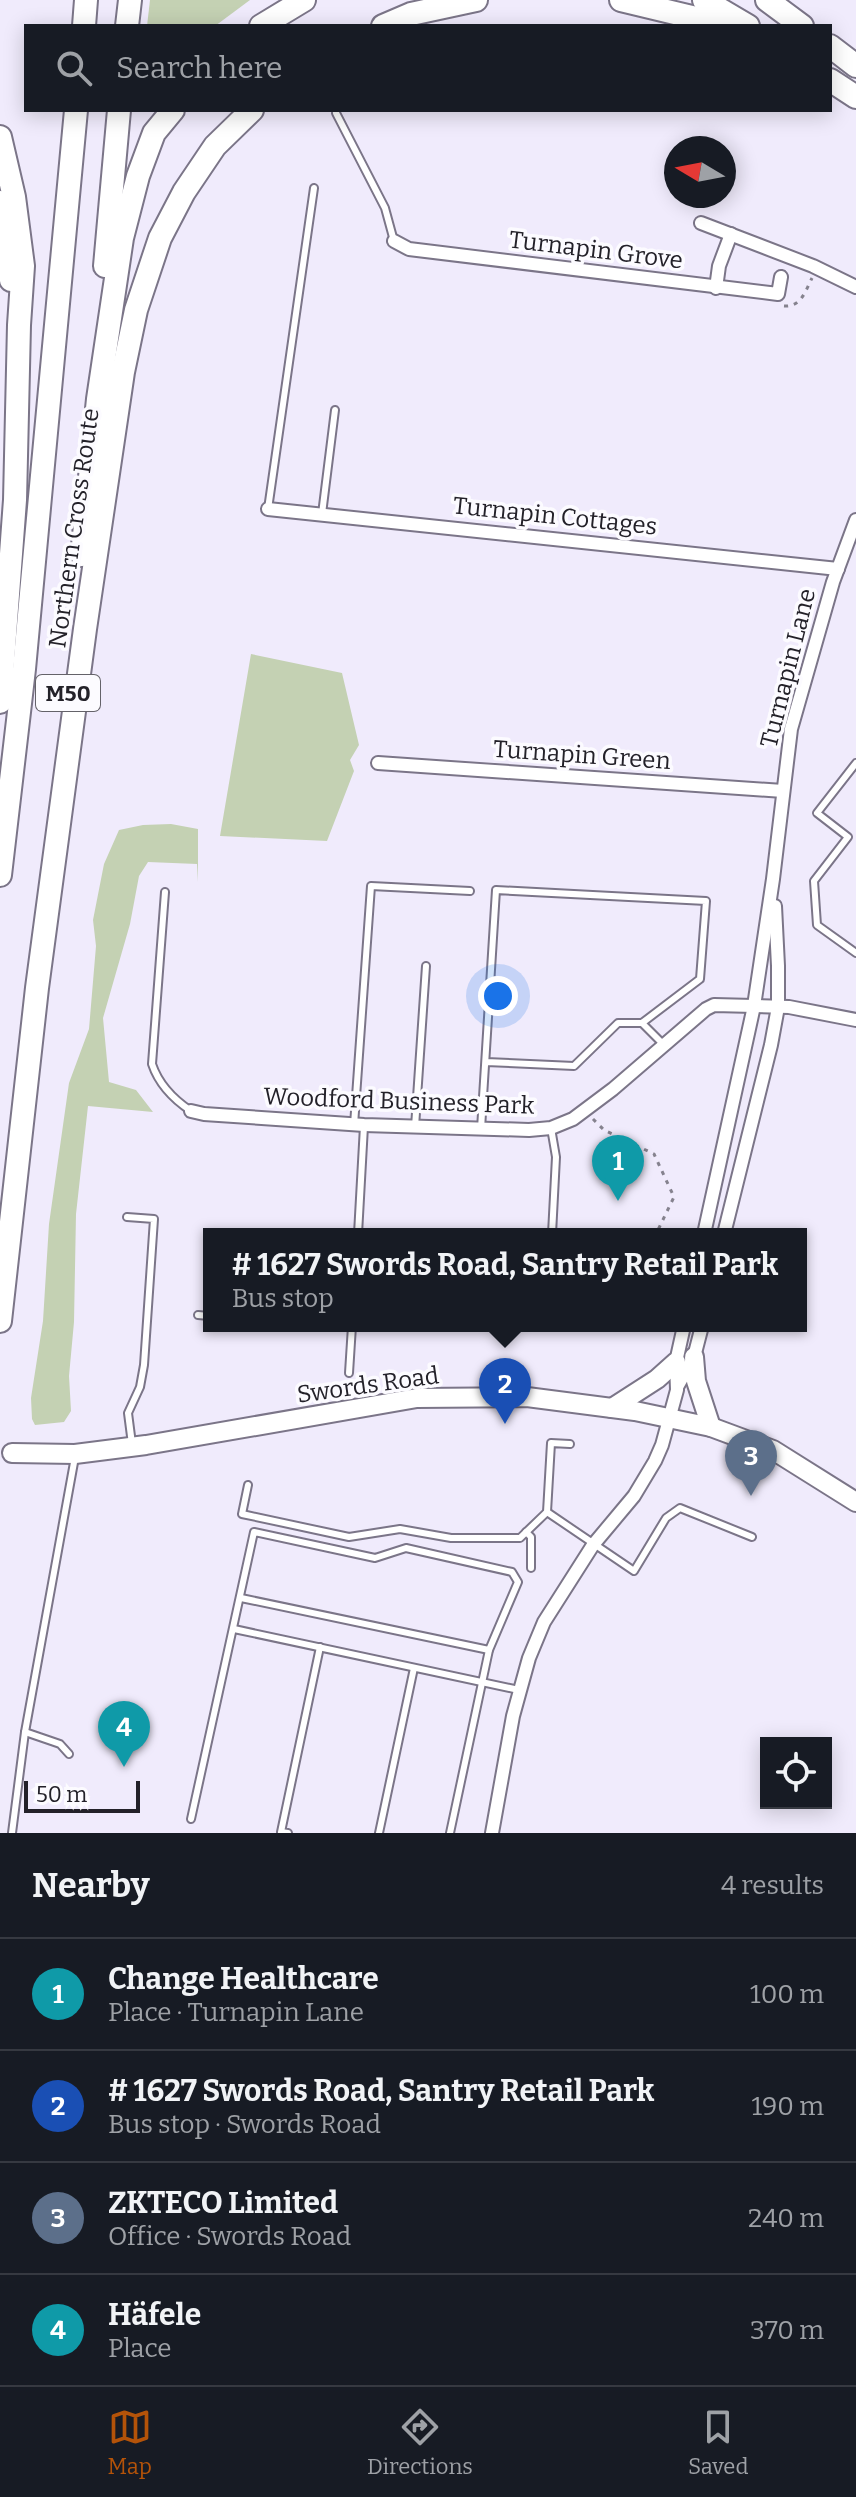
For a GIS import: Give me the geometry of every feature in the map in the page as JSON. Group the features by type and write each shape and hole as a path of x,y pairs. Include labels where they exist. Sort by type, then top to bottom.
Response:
{"highway":[{"path":"84,24 86,0"},
{"path":"127,24 130,0"},
{"path":"264,24 304,0"},
{"path":"388,24 411,14 476,0"},
{"path":"621,0 710,24"},
{"path":"704,0 745,24"},
{"path":"767,0 799,24"},
{"path":"832,48 856,66"},
{"path":"832,82 856,97"},
{"name":"M50","path":"0,875 26,654 76,112"},
{"name":"M50","path":"37,988 98,399 106,241 119,112"},
{"path":"98,399 122,238 138,176 154,133 171,112"},
{"name":"Northern Cross Route","path":"0,1321 37,988 123,372 136,310 160,238 184,192 215,146 250,112"},
{"name":"M50","path":"0,137 20,230 23,266 15,500 0,702"},
{"path":"0,202 19,325"}],"main road":[{"path":"612,1408 685,1360 696,1381 711,1427"},
{"name":"Swords Road","path":"12,1453 75,1454 133,1447 417,1398 527,1397 612,1408 711,1427 773,1450 856,1502"}],"street":[{"path":"701,223 817,267 856,287"},
{"path":"716,288 719,266 731,234"},
{"name":"Turnapin Grove","path":"394,241 409,249 778,294"},
{"path":"778,294 781,277"},
{"name":"Turnapin Cottages","path":"268,509 838,569"},
{"name":"Turnapin Lane","path":"705,1228 754,1006 791,729 838,569 856,520"},
{"name":"Turnapin Green","path":"378,763 783,791"},
{"name":"Turnapin Lane","path":"725,1228 778,1007 773,879"},
{"name":"Woodford Business Park","path":"191,1111 359,1125 551,1128 585,1111 714,1005 789,1007 856,1020"},
{"path":"677,1387 685,1360 684,1332"},
{"path":"492,1833 519,1690 529,1658 544,1622 593,1545 634,1496 651,1469 662,1445 685,1360 699,1332"}],"lane":[{"path":"336,113 385,208 394,241"},
{"path":"268,509 273,456 286,390 314,188"},
{"path":"322,514 335,410"},
{"path":"856,763 817,813 848,837 814,881 817,925 856,953"},
{"path":"358,1228 359,1125 371,886 470,891"},
{"path":"481,1129 496,890 706,901 700,979 642,1023 618,1023 574,1066 486,1062"},
{"path":"165,892 152,1064 163,1086 191,1111"},
{"path":"415,1127 426,966"},
{"path":"642,1023 665,1046"},
{"path":"551,1128 556,1157 552,1228"},
{"path":"127,1217 154,1219 144,1365 140,1387 128,1413 133,1447"},
{"path":"198,1315 203,1315"},
{"path":"349,1373 352,1332"},
{"path":"248,1485 242,1514 349,1537 400,1529 451,1538 520,1538 547,1512 551,1443 570,1444"},
{"path":"12,1833 25,1732 75,1454"},
{"path":"547,1512 634,1571 666,1518 680,1508 752,1537"},
{"path":"191,1819 254,1532 375,1558 406,1548 512,1572 518,1582 489,1650 450,1833"},
{"path":"526,1532 531,1537 531,1568"},
{"path":"241,1598 489,1650"},
{"path":"234,1629 519,1690"},
{"path":"288,1833 281,1832 320,1647"},
{"path":"379,1833 414,1668"},
{"path":"25,1732 60,1744 69,1754"}],"path":[{"path":"778,294 782,306 795,306 817,267"},
{"path":"585,1111 604,1130 654,1154 674,1197 659,1228"}],"green space":[{"path":"150,0 250,0 218,24 147,24"},
{"path":"251,654 342,673 359,745 350,760 354,771 327,841 220,836"},
{"path":"171,824 198,829 198,882 197,864 148,862 139,876 130,924 103,1018 109,1082 136,1090 153,1112 88,1106 76,1214 74,1322 69,1376 71,1411 64,1422 35,1425 31,1398 43,1321 49,1224 69,1083 89,1029 96,946 93,920 104,864 119,830"}],"place":[{"name":"Change Healthcare","path":"618,1201"},
{"name":"# 1627 Swords Road, Santry Retail Park","path":"505,1424"},
{"name":"ZKTECO Limited","path":"751,1496"},
{"name":"Häfele","path":"124,1767"}]}
